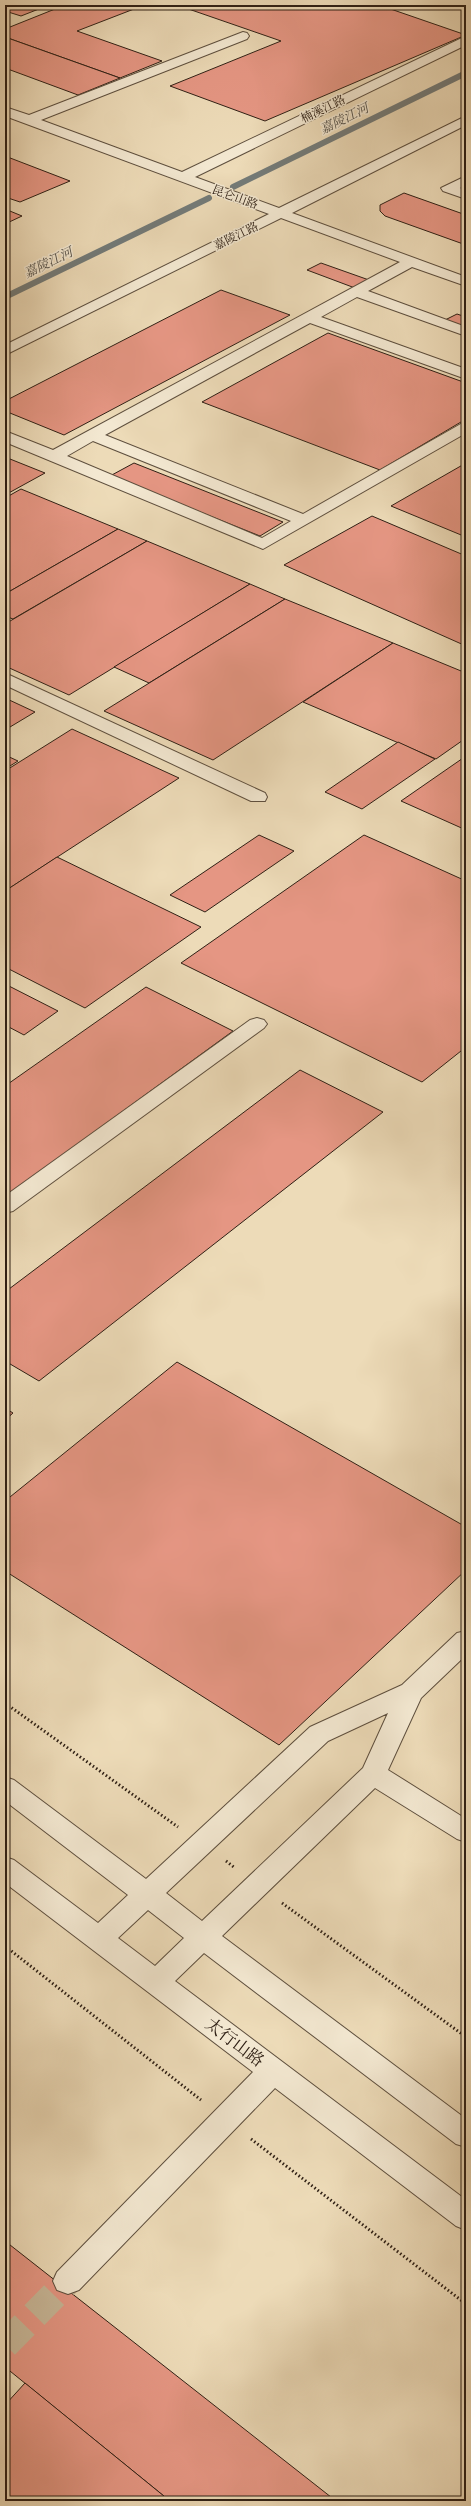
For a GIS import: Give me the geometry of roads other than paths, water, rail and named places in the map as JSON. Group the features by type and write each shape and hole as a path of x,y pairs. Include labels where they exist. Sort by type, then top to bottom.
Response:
{"street":[{"path":"29,120 243,36"},
{"name":"楠溪江路","path":"181,178 466,40"},
{"name":"昆仑山路","path":"5,111 181,178 466,282"},
{"name":"嘉陵江路","path":"5,350 466,120"},
{"path":"466,180 448,188 466,195"},
{"path":"54,456 412,262"},
{"path":"356,292 466,332"},
{"path":"308,317 466,374"},
{"path":"5,436 263,544 466,426"},
{"path":"92,435 304,520"},
{"path":"5,678 258,797"},
{"path":"5,1206 258,1024"},
{"path":"99,1939 319,1734 411,1692 466,1640"},
{"path":"156,1982 373,1774 411,1692"},
{"path":"373,1774 466,1832"},
{"path":"5,1787 148,1893 466,2135"},
{"name":"太行山路","path":"5,1868 466,2217"},
{"path":"68,2281 273,2071"}],"waterway":[{"name":"嘉陵江河","path":"233,187 466,73"},
{"name":"嘉陵江河","path":"5,297 209,198"}],"tunnel":[{"path":"5,2345 68,2281"}]}
